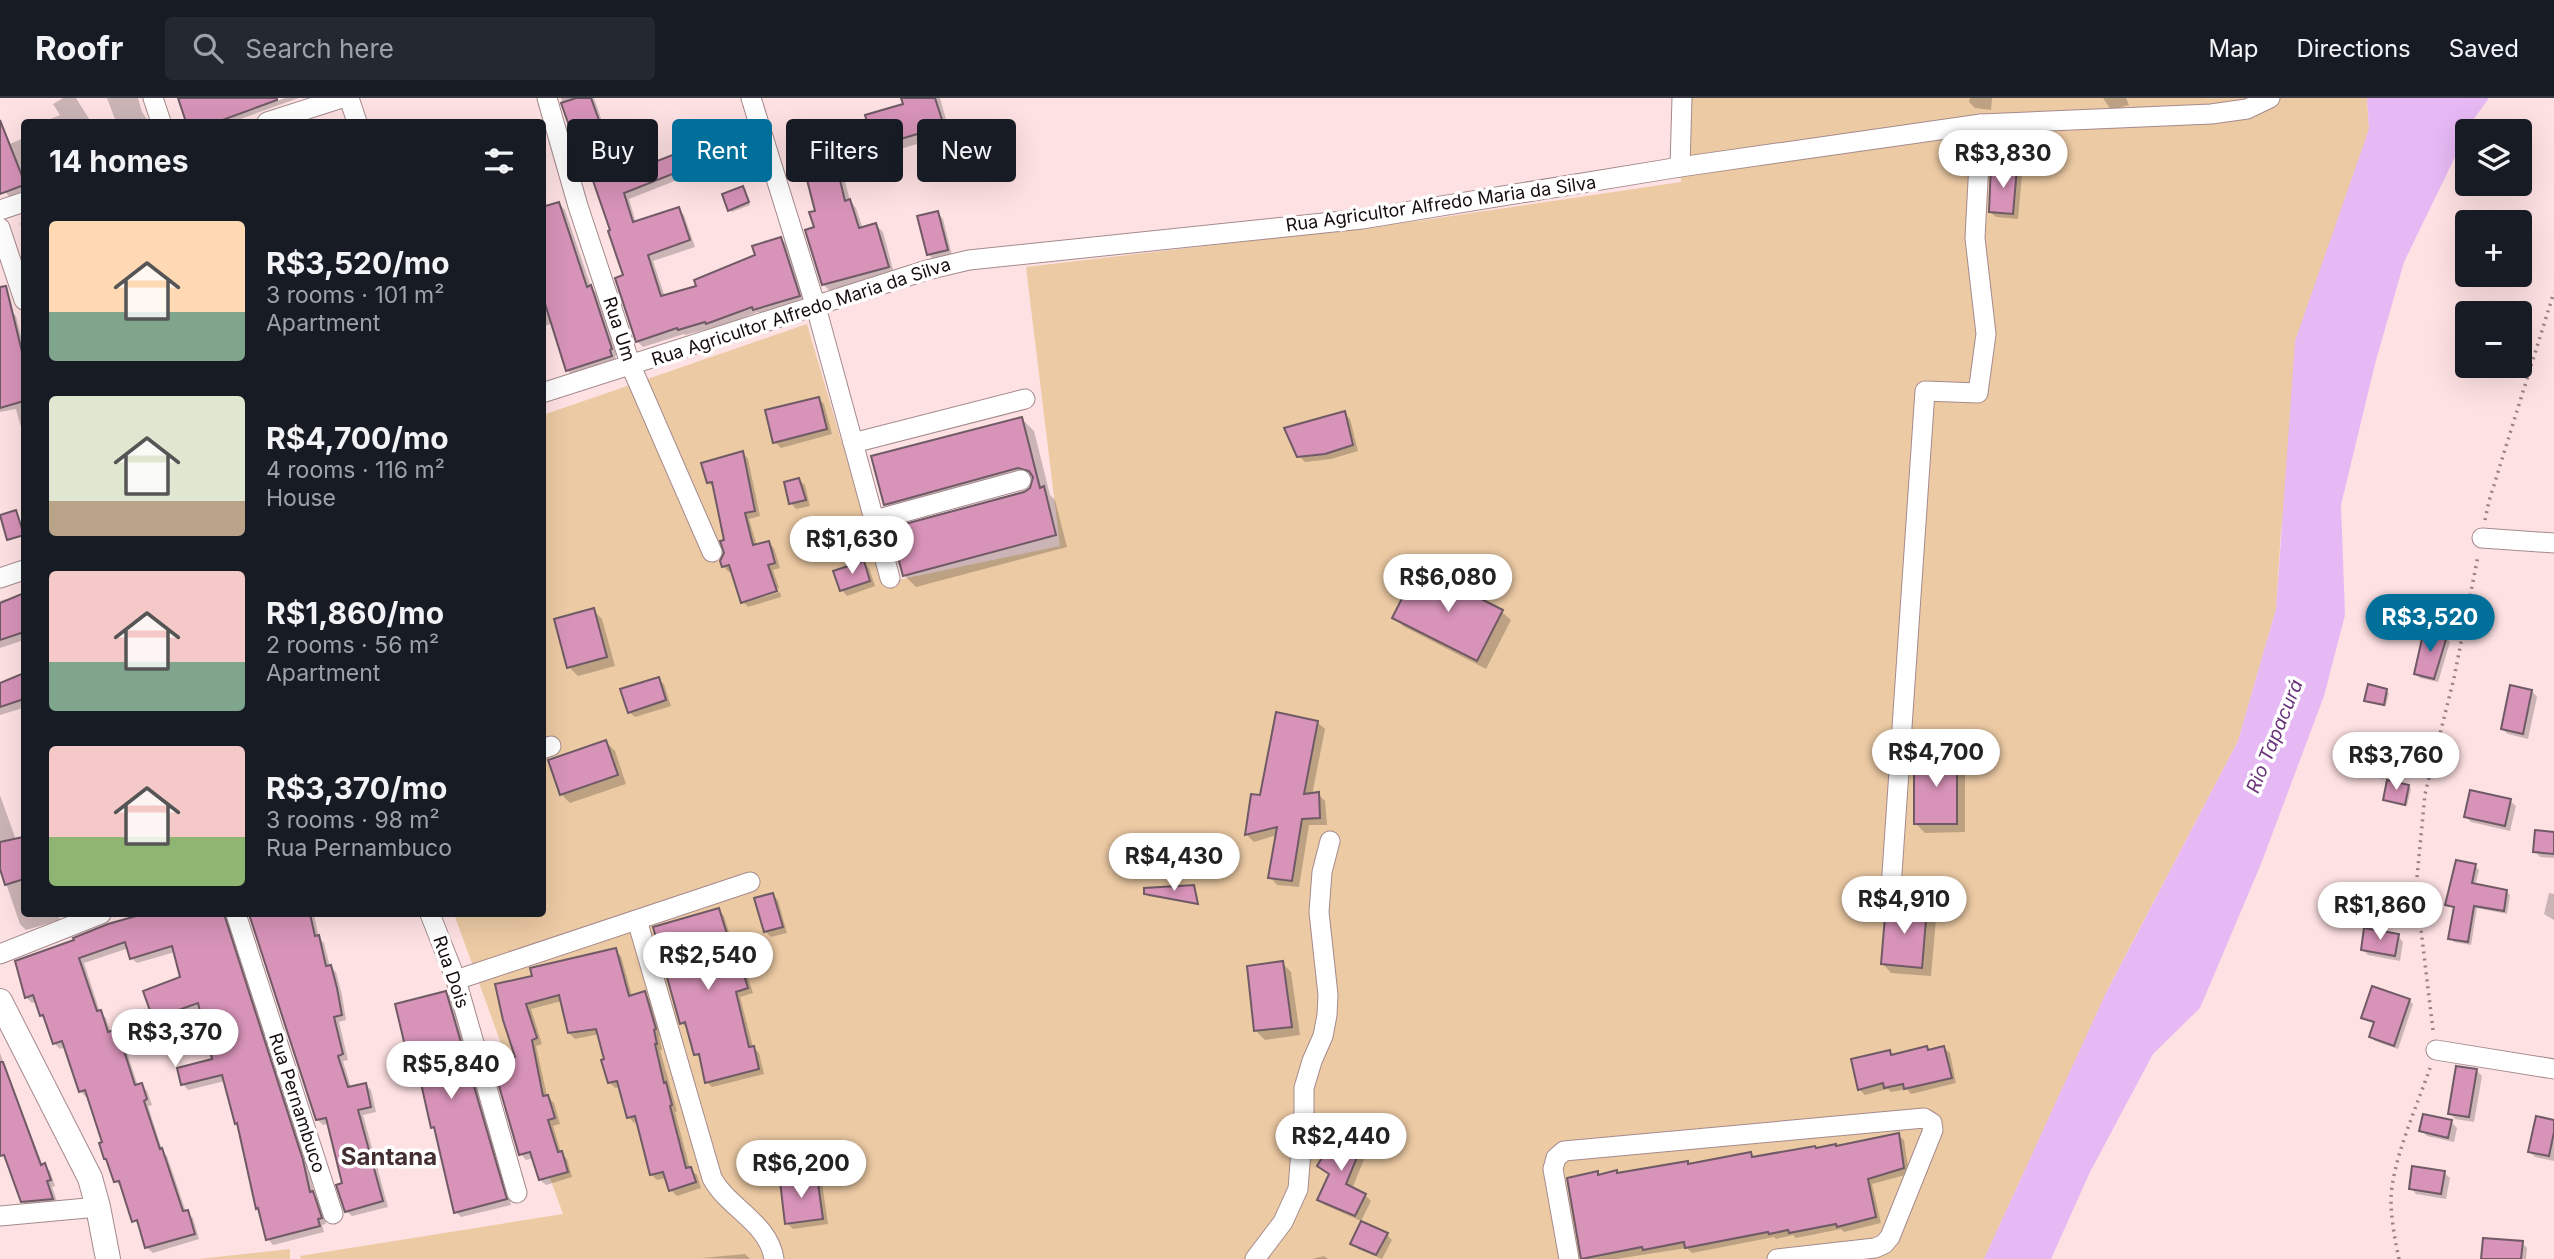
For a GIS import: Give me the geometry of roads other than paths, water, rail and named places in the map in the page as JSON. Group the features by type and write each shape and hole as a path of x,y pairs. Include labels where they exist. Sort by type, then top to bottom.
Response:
{"street":[{"path":"153,98 160,119"},
{"path":"276,119 342,98"},
{"path":"349,98 356,119"},
{"name":"Rua Um","path":"547,98 578,206 631,366 712,552"},
{"path":"751,98 816,307 890,578"},
{"path":"1680,167 1682,98"},
{"name":"Rua Agricultor Alfredo Maria da Silva","path":"546,392 927,270 969,260 1362,219 1680,167 1981,124 2211,114 2247,109 2270,98"},
{"path":"1891,888 1925,391 1978,393 1986,334 1975,238 1981,124"},
{"path":"0,210 21,203"},
{"path":"0,228 21,291"},
{"path":"853,443 1025,399"},
{"path":"875,520 1021,481"},
{"path":"2482,538 2554,543"},
{"path":"0,578 21,570"},
{"path":"1255,1259 1283,1222 1298,1189 1304,1088 1323,1036 1327,1015 1328,995 1319,912 1322,872 1330,841"},
{"path":"456,980 750,882"},
{"path":"0,954 93,917"},
{"name":"Rua Pernambuco","path":"237,917 333,1214"},
{"name":"Rua Dois","path":"431,917 456,980 517,1193"},
{"path":"636,920 712,1178 764,1234 773,1247 774,1259"},
{"path":"0,1001 90,1178 99,1207 108,1259"},
{"path":"2436,1050 2554,1069"},
{"path":"1569,1259 1553,1168 1556,1158 1564,1151 1924,1118 1932,1123 1933,1130 1890,1237 1884,1244 1875,1248 1777,1259"},
{"path":"0,1216 99,1207"}],"water":[{"name":"Rio Tapacurá","path":"2367,98 2489,98 2474,119 2455,119 2455,157 2404,262 2375,364 2341,505 2345,615 2324,696 2261,864 2200,1008 2153,1054 2090,1172 2051,1259 1984,1259 2105,995 2238,741 2276,609 2295,341 2369,129"}],"district":[{"name":"Santana","path":"389,1157"}]}
